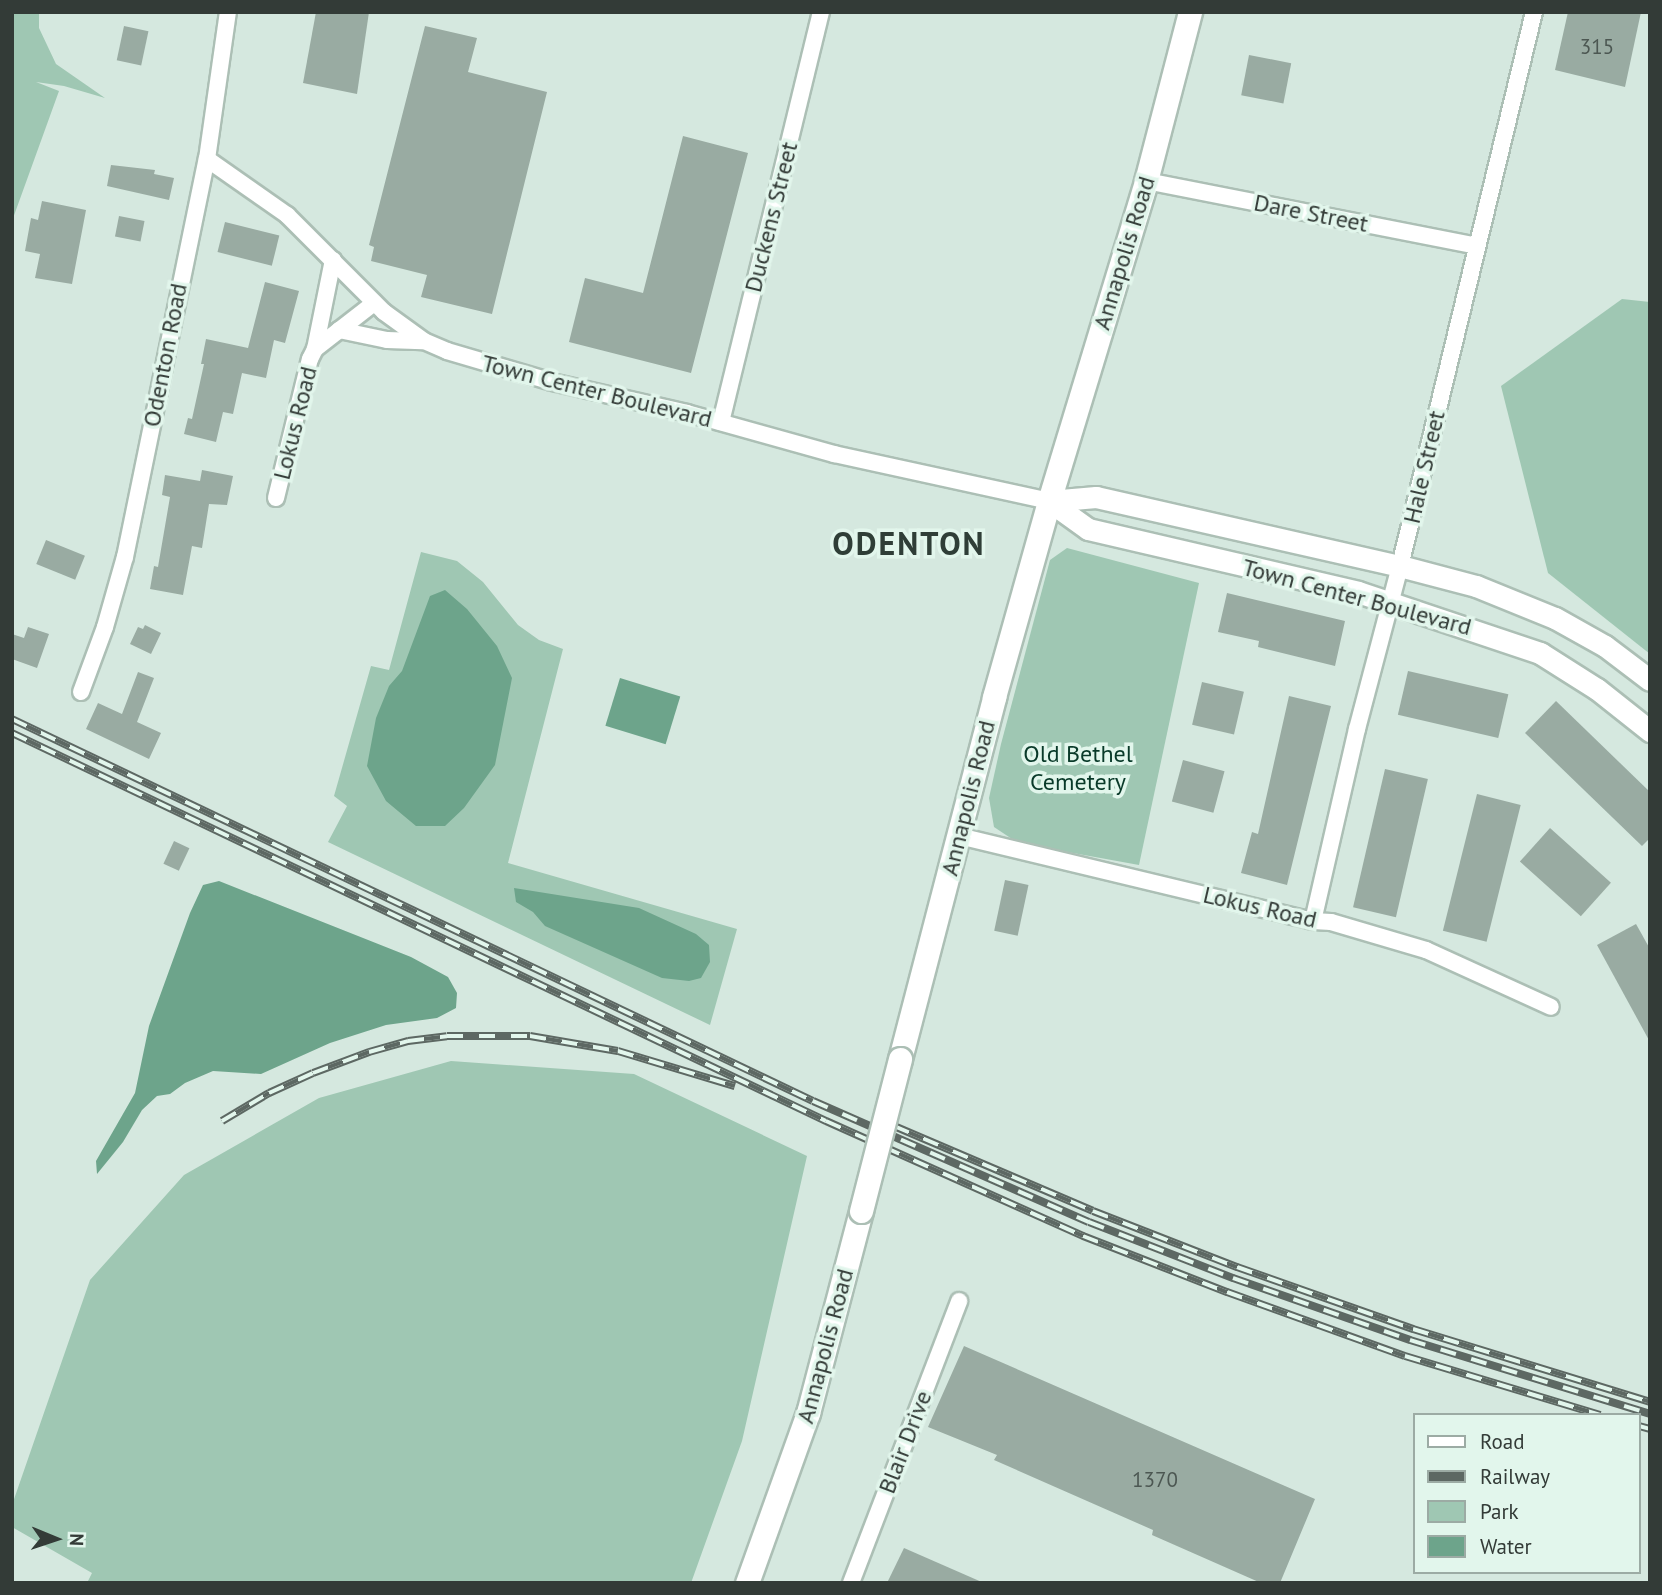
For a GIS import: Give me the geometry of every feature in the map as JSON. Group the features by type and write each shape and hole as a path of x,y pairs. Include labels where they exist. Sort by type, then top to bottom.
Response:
{"main road":[{"name":"Annapolis Road","path":"747,1583 808,1413 1049,501 1146,181 1190,12"}],"street":[{"name":"Odenton Road","path":"81,692 105,627 125,557 206,159 228,12"},
{"name":"Duckens Street","path":"721,422 821,12"},
{"name":"Hale Street","path":"1313,921 1357,729 1400,566 1534,12"},
{"name":"Town Center Boulevard","path":"206,159 287,215 374,303 424,341 472,359 552,382 721,422 834,454 1049,501 1096,497 1400,566 1476,586 1555,618 1605,646 1650,680"},
{"name":"Dare Street","path":"1146,181 1477,246"},
{"name":"Lokus Road","path":"276,498 303,378 315,349 333,260"},
{"name":"Lokus Road","path":"315,349 374,303"},
{"path":"339,330 387,340 424,341"},
{"name":"Town Center Boulevard","path":"1049,501 1087,529 1390,602 1540,653 1597,689 1650,731"},
{"name":"Lokus Road","path":"959,836 1313,921 1331,922 1426,950 1552,1007"},
{"name":"Blair Drive","path":"851,1583 959,1301"}],"green space":[{"path":"12,12 39,12 39,28 56,64 105,98 64,86 36,82 59,91 12,221"},
{"path":"1622,299 1650,302 1650,654 1548,573 1501,386"},
{"name":"Old Bethel Cemetery","path":"1067,548 1199,583 1139,865 1018,843 994,827 989,798 1001,744 1050,560"},
{"path":"421,552 457,561 483,582 518,625 539,640 563,649 508,863 737,929 710,1025 328,842 347,806 334,796 371,666 389,670"},
{"path":"451,1061 634,1074 807,1156 742,1441 691,1583 87,1583 92,1573 12,1527 12,1505 90,1280 184,1175 319,1098"}],"water":[{"path":"445,590 467,609 497,646 512,678 495,765 464,808 445,826 416,826 386,801 367,766 376,718 389,686 402,671 430,596"},
{"path":"620,678 680,696 666,744 605,726"},
{"path":"219,881 411,957 448,977 457,993 456,1008 437,1018 386,1025 330,1043 261,1074 213,1071 185,1083 170,1094 157,1096 142,1110 123,1142 97,1174 96,1161 135,1093 149,1026 190,913 203,885"},
{"path":"514,888 639,908 696,934 709,945 710,962 701,978 689,981 662,978 545,926 533,912 516,902"}],"building":[{"path":"316,12 369,12 357,94 303,83"},
{"path":"1568,12 1641,12 1625,87 1555,70"},
{"path":"124,26 148,31 141,65 117,60"},
{"path":"425,26 477,38 468,72 547,92 492,314 421,297 427,275 371,261 374,247 369,245"},
{"path":"1249,55 1291,63 1283,103 1241,95"},
{"path":"683,136 748,153 691,373 569,342 585,278 643,293"},
{"path":"111,165 155,170 154,174 174,178 169,200 107,186"},
{"path":"42,201 86,210 72,284 35,278 40,254 25,251 31,218 38,220"},
{"path":"119,216 145,221 141,242 115,237"},
{"path":"225,222 279,236 272,266 218,252"},
{"path":"265,282 299,291 285,343 274,340 266,378 242,373 233,414 223,412 216,442 184,434 188,418 192,419 204,364 201,364 206,339 248,348"},
{"path":"202,470 233,476 227,505 209,504 202,548 192,546 183,595 150,589 154,566 158,567 170,497 162,495 165,475 200,481"},
{"path":"46,540 85,556 75,580 36,564"},
{"path":"1227,593 1345,621 1335,666 1258,647 1259,641 1218,632"},
{"path":"145,625 161,633 151,654 130,644 138,627 143,629"},
{"path":"28,627 49,634 37,668 12,659 12,634 24,638"},
{"path":"1408,671 1508,694 1498,738 1398,715"},
{"path":"138,672 154,678 137,722 161,733 149,759 86,729 98,703 122,714"},
{"path":"1202,682 1244,692 1234,735 1192,725"},
{"path":"1289,696 1331,706 1287,885 1241,873 1252,832 1258,834"},
{"path":"1556,701 1650,792 1650,838 1642,846 1525,733"},
{"path":"1183,760 1225,771 1213,813 1172,802"},
{"path":"1385,769 1428,779 1396,917 1353,907"},
{"path":"1477,794 1521,805 1487,942 1443,931"},
{"path":"1550,828 1611,883 1581,916 1520,861"},
{"path":"174,841 189,848 179,871 163,864"},
{"path":"1005,880 1028,885 1018,936 994,931"},
{"path":"1636,924 1650,949 1650,1042 1597,945"},
{"path":"964,1346 1315,1499 1280,1583 1261,1583 1152,1535 1153,1530 994,1460 997,1455 928,1427"},
{"path":"904,1548 984,1583 887,1583"}],"railway":[{"path":"12,719 813,1101 1089,1222 1233,1278 1410,1340 1650,1414"},
{"path":"12,733 826,1121 1083,1236 1227,1292 1405,1356 1593,1413"},
{"path":"222,1121 269,1093 313,1073 408,1041 447,1036 530,1036 618,1051 735,1086"},
{"path":"894,1126 1093,1211 1237,1267 1413,1329 1650,1402"},
{"path":"1641,1427 1650,1429"}],"district":[{"name":"ODENTON","path":"909,543"}]}
